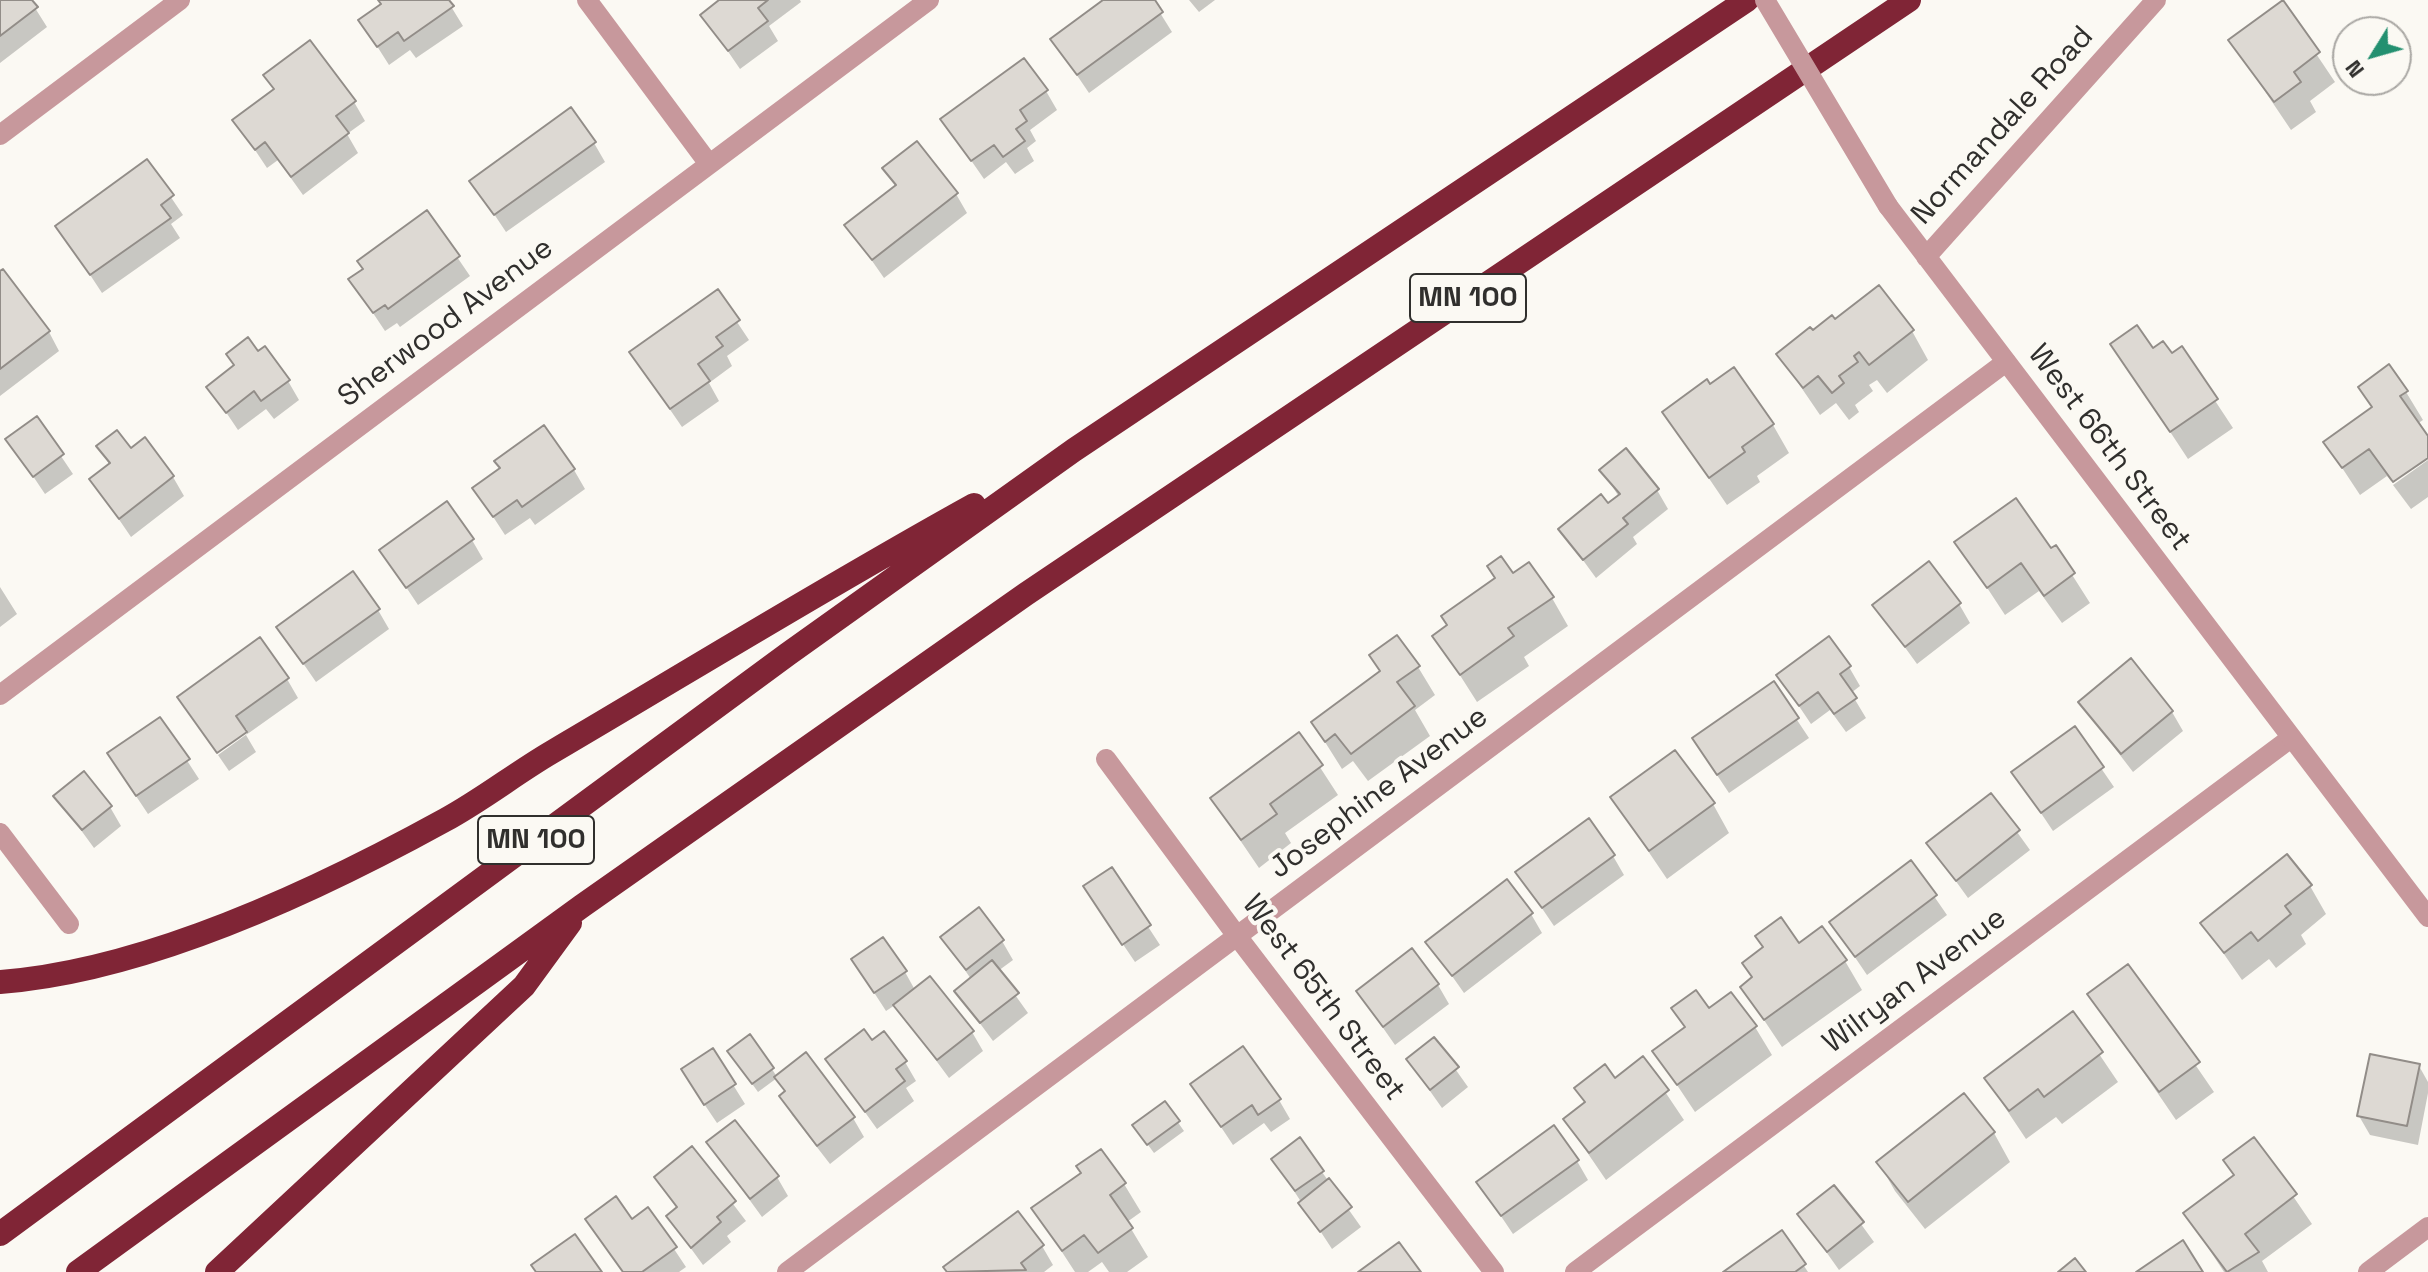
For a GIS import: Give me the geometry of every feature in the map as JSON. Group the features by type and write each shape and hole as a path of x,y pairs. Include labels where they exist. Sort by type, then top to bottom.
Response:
{"highway":[{"name":"MN 100","path":"0,1234 788,654 1074,450 1747,0"},
{"name":"MN 100","path":"78,1272 582,906 1013,603 1909,0"},
{"path":"0,982 139,954 210,929 339,873 447,819 788,610 1074,450"},
{"path":"217,1272 524,986 582,906"}],"street":[{"path":"0,135 180,0"},
{"path":"587,0 709,164"},
{"name":"Sherwood Avenue","path":"0,695 929,0"},
{"name":"West 66th Street","path":"1765,0 1888,206 2428,917"},
{"name":"Normandale Road","path":"1926,257 2156,0"},
{"name":"Josephine Avenue","path":"787,1272 2006,362"},
{"name":"Wilryan Avenue","path":"1575,1272 2291,738"},
{"name":"West 65th Street","path":"1106,759 1494,1272"},
{"path":"0,833 69,924"},
{"path":"2368,1272 2428,1227"}],"building":[{"path":"0,0 32,0 38,7 0,36"},
{"path":"378,0 449,0 454,6 404,41 398,32 377,47 358,20 381,4"},
{"path":"719,0 768,0 758,8 768,21 728,51 700,15"},
{"path":"1103,0 1155,0 1163,12 1077,75 1050,39"},
{"path":"2283,0 2320,52 2294,72 2301,82 2274,102 2228,40"},
{"path":"310,40 356,101 336,116 349,133 291,177 265,142 255,150 232,120 274,89 263,75"},
{"path":"1024,58 1048,90 1020,110 1027,121 1016,129 1025,141 1003,157 994,145 971,161 940,119"},
{"path":"571,107 596,142 494,215 469,181"},
{"path":"917,141 958,193 872,260 844,225 896,185 882,168"},
{"path":"147,159 174,195 161,205 171,218 90,275 55,226"},
{"path":"427,210 460,256 388,309 385,305 373,313 348,279 363,269 357,261"},
{"path":"3,269 50,331 0,369 0,271"},
{"path":"1879,285 1914,330 1869,365 1859,352 1854,356 1858,362 1839,376 1844,383 1832,393 1818,376 1803,388 1776,354 1810,327 1813,330 1832,315 1835,319"},
{"path":"718,289 740,320 716,337 723,346 698,364 710,381 670,409 629,352"},
{"path":"2137,325 2153,348 2163,341 2172,353 2182,346 2218,399 2170,432 2110,344"},
{"path":"248,337 258,351 265,346 290,380 261,401 254,391 226,413 206,387 234,365 226,354"},
{"path":"2389,364 2408,391 2400,396 2428,436 2428,458 2393,482 2369,449 2342,468 2323,442 2372,407 2358,387"},
{"path":"1734,367 1774,424 1742,447 1745,452 1709,478 1662,412 1707,379 1710,384"},
{"path":"37,416 64,454 33,477 5,439"},
{"path":"544,425 575,469 522,507 517,500 493,517 472,488 500,468 494,461"},
{"path":"117,430 131,448 145,437 174,476 119,519 89,479 110,463 96,446"},
{"path":"1626,448 1659,489 1623,518 1628,524 1583,560 1558,529 1601,494 1608,503 1620,494 1599,470"},
{"path":"2016,498 2051,548 2056,545 2075,573 2044,596 2021,563 1987,588 1954,542"},
{"path":"447,501 474,539 406,588 379,550"},
{"path":"1501,556 1513,573 1529,562 1554,597 1508,628 1514,636 1460,675 1432,636 1447,625 1441,616 1495,578 1487,566"},
{"path":"1929,561 1961,603 1905,647 1872,605"},
{"path":"353,571 380,609 303,664 276,627"},
{"path":"1397,635 1420,666 1397,682 1415,706 1351,754 1335,734 1325,742 1311,722 1380,671 1369,655"},
{"path":"1829,636 1851,666 1840,674 1857,698 1834,714 1818,692 1799,706 1776,675"},
{"path":"260,637 289,678 236,716 247,732 217,753 177,697"},
{"path":"2131,658 2173,711 2121,754 2078,702"},
{"path":"1774,681 1799,718 1717,775 1692,738"},
{"path":"160,717 190,759 136,796 107,753"},
{"path":"2075,726 2104,767 2041,813 2011,772"},
{"path":"1299,732 1323,765 1270,804 1277,814 1241,840 1210,798"},
{"path":"1675,750 1715,803 1649,851 1610,797"},
{"path":"84,771 112,806 82,830 53,796"},
{"path":"1991,793 2020,830 1956,881 1926,843"},
{"path":"1589,818 1615,855 1542,908 1515,872"},
{"path":"2287,854 2312,885 2285,906 2291,914 2258,941 2251,932 2224,953 2200,923"},
{"path":"1911,860 1937,895 1855,957 1829,922"},
{"path":"1112,867 1151,925 1122,945 1083,886"},
{"path":"1507,879 1533,913 1452,976 1425,942"},
{"path":"979,907 1004,940 966,970 940,937"},
{"path":"1781,917 1799,943 1822,926 1847,960 1764,1020 1740,987 1752,977 1742,963 1763,947 1755,936"},
{"path":"883,937 907,971 874,993 851,959"},
{"path":"1412,948 1439,984 1383,1027 1356,991"},
{"path":"992,960 1019,993 980,1023 954,991"},
{"path":"2128,964 2200,1062 2159,1092 2087,994"},
{"path":"930,976 974,1031 937,1060 893,1005"},
{"path":"1696,990 1709,1008 1731,992 1757,1026 1677,1085 1652,1051 1685,1027 1671,1008"},
{"path":"2073,1011 2103,1052 2044,1097 2038,1089 2009,1111 1984,1078"},
{"path":"864,1029 872,1040 884,1031 907,1061 896,1069 905,1081 865,1112 825,1059"},
{"path":"750,1034 774,1068 752,1084 727,1051"},
{"path":"1434,1037 1459,1067 1430,1090 1406,1059"},
{"path":"1243,1046 1281,1099 1258,1115 1252,1105 1221,1127 1190,1084"},
{"path":"713,1048 736,1084 704,1105 681,1069"},
{"path":"806,1052 855,1117 817,1146 779,1096 785,1091 774,1077"},
{"path":"2370,1054 2420,1064 2407,1126 2357,1116"},
{"path":"1643,1056 1669,1090 1589,1153 1563,1119 1585,1102 1574,1088 1605,1064 1615,1078"},
{"path":"1964,1093 1995,1132 1908,1202 1876,1162"},
{"path":"1165,1101 1180,1121 1147,1145 1132,1125"},
{"path":"735,1120 779,1176 750,1199 706,1142"},
{"path":"1554,1125 1579,1160 1501,1216 1476,1182"},
{"path":"1300,1137 1324,1171 1295,1191 1271,1159"},
{"path":"2254,1137 2297,1194 2245,1234 2259,1252 2227,1272 2183,1213 2234,1175 2223,1160"},
{"path":"692,1146 736,1201 717,1217 721,1222 691,1248 666,1216 677,1207 654,1177"},
{"path":"1101,1149 1126,1183 1110,1195 1133,1228 1098,1253 1084,1235 1062,1251 1031,1208 1081,1173 1076,1166"},
{"path":"1329,1178 1352,1207 1320,1232 1298,1203"},
{"path":"1834,1185 1864,1222 1827,1252 1797,1214"},
{"path":"616,1196 632,1219 648,1207 677,1247 642,1272 623,1272 585,1219"},
{"path":"1018,1211 1044,1245 1021,1263 1026,1270 947,1272 943,1267"},
{"path":"1782,1230 1806,1264 1795,1272 1723,1272"},
{"path":"575,1234 602,1272 536,1272 531,1265"},
{"path":"2183,1240 2203,1272 2136,1272"},
{"path":"1399,1242 1421,1272 1358,1272"},
{"path":"2075,1258 2086,1272 2058,1272"}]}
